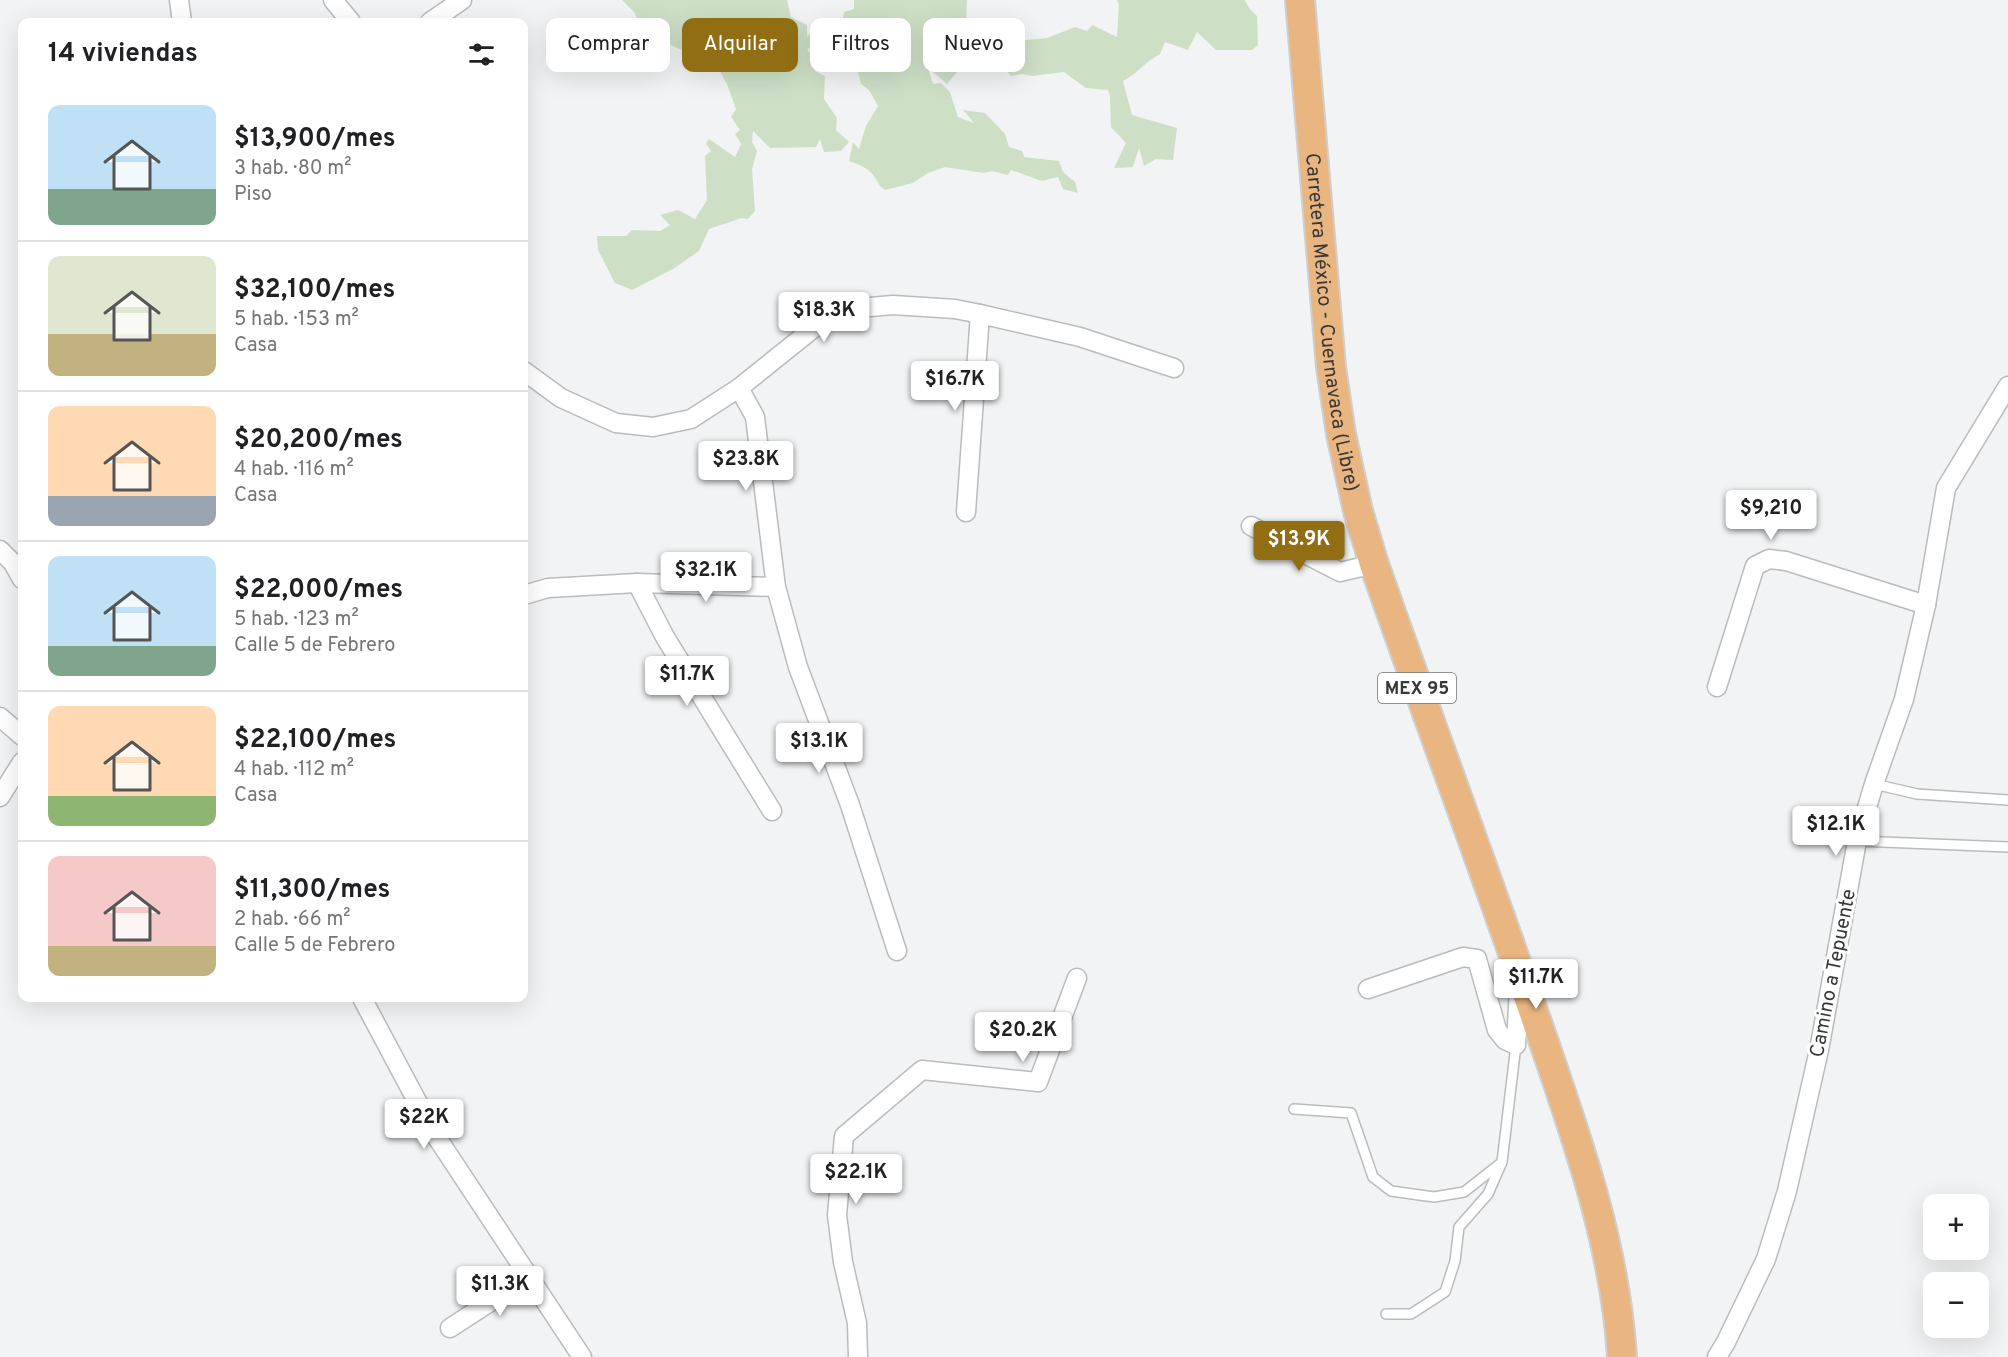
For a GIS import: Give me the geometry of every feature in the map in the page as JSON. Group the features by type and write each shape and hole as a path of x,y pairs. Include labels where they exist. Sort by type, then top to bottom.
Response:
{"main road":[{"name":"Carretera México - Cuernavaca (Libre)","path":"1300,0 1331,368 1341,434 1358,511 1374,564 1579,1145 1602,1227 1616,1295 1622,1357"}],"street":[{"path":"179,0 181,18"},
{"path":"333,0 348,18"},
{"path":"436,18 462,0"},
{"path":"528,374 561,398 616,423 653,427 691,419 739,388 825,319 848,309 893,305 955,309 980,314 1080,337 1174,368"},
{"path":"966,512 980,314"},
{"name":"Camino a Tepuente","path":"1717,1357 1766,1259 1787,1191 1819,1050 1857,841 1874,783 1904,699 1926,605 1946,489 2008,386"},
{"path":"739,388 755,417 776,587 798,667 850,805 897,951"},
{"path":"1251,526 1340,572 1374,564"},
{"path":"0,550 12,563"},
{"path":"1717,687 1755,566 1770,559 1786,561 1926,605"},
{"path":"528,594 548,588 637,583 776,587"},
{"path":"637,583 665,637 772,811"},
{"path":"0,717 18,733"},
{"path":"0,797 18,768"},
{"path":"1368,989 1463,957 1477,959 1497,1030 1505,1040 1516,1045 1520,973"},
{"path":"858,1357 856,1323 843,1262 837,1215 844,1136 922,1071 1038,1082 1077,978"},
{"path":"364,1002 434,1133 582,1357"},
{"path":"450,1328 530,1276"}],"lane":[{"path":"1874,783 1917,794 2008,800"},
{"path":"1857,841 2008,847"},
{"path":"1386,1314 1411,1314 1445,1292 1455,1261 1459,1227 1488,1194 1502,1162 1516,1045"},
{"path":"1294,1109 1351,1113 1373,1177 1391,1191 1434,1197 1464,1192 1502,1162"}],"green space":[{"path":"622,0 787,0 793,18 682,18 682,50 670,43 670,18 637,18"},
{"path":"854,0 967,0 966,18 923,18 923,72 929,72 933,84 941,83 950,92 958,117 974,123 963,110 985,113 1005,134 1009,147 1022,151 1024,157 1059,161 1063,172 1075,182 1078,193 1063,189 1058,177 1042,181 1011,170 1008,175 992,171 984,173 945,167 928,173 913,183 885,190 864,167 849,161 853,142 859,149 866,126 878,106 869,90 861,84 858,72 911,72 911,18 843,18 844,12 854,9"},
{"path":"1117,0 1245,0 1257,16 1258,45 1252,50 1216,50 1197,32 1188,50 1165,42 1160,54 1123,81 1132,115 1177,128 1173,160 1156,159 1144,166 1139,148 1133,167 1114,168 1126,143 1111,127 1108,90 1086,88 1064,72 1011,76 1008,72 1025,72 1025,40 1047,38 1075,27 1087,31 1092,25 1117,37 1119,5"},
{"path":"798,20 807,25 807,37 810,34 810,47 807,50 810,53 810,72 817,72 825,76 824,99 837,118 836,130 849,142 841,151 824,152 820,139 816,147 770,148 753,131 752,142 757,151 752,169 755,211 748,219 742,218 709,229 699,251 673,269 632,290 615,283 598,250 597,236 626,236 632,230 660,231 670,225 660,215 678,210 695,219 707,200 705,156 711,151 706,143 709,139 735,157 741,144 735,134 740,130 731,117 736,109 720,72 798,72"},
{"path":"933,72 957,72 947,84"}]}
